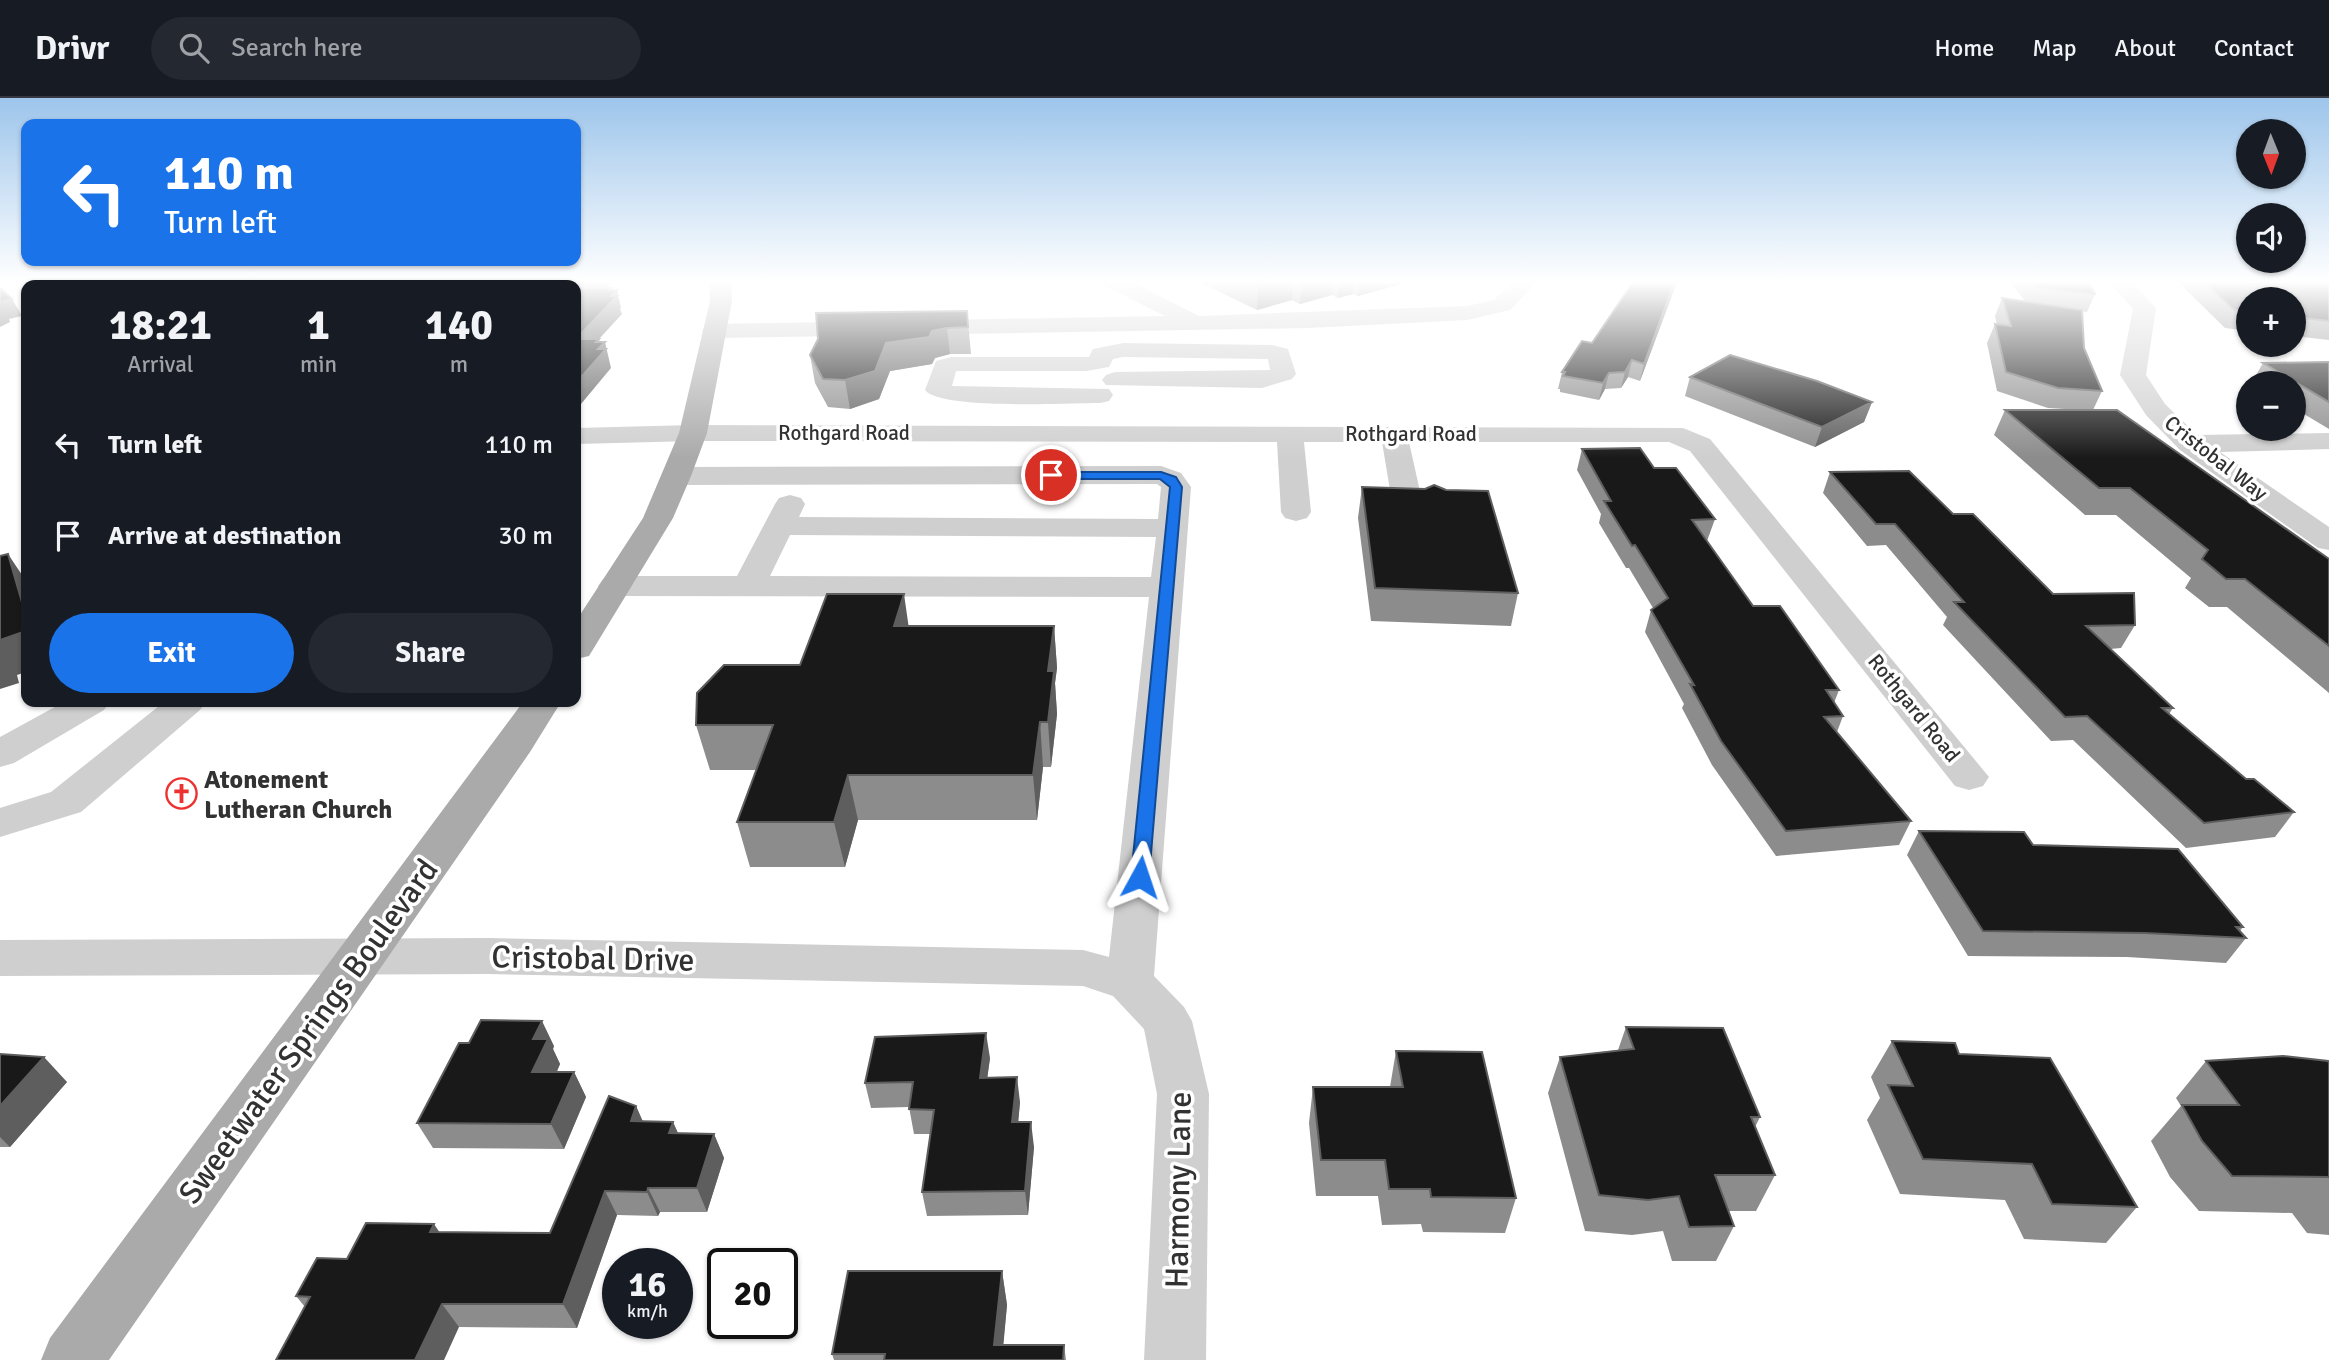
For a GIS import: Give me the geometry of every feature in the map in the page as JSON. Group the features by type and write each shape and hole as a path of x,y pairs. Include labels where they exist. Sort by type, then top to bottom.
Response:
{"main road":[{"path":"581,640 658,518 693,433 712,340"},
{"name":"Sweetwater Springs Boulevard","path":"72,1360 516,743 539,707"}],"street":[{"name":"Cristobal Way","path":"2139,340 2133,375 2155,410 2190,444 2329,541"},
{"path":"1094,434 1100,377 1102,354 1123,351 1272,352 1279,354 1283,374 1262,380 1100,377 951,364 944,366 938,390 953,395 1100,377"},
{"name":"Rothgard Road","path":"581,436 693,433 1673,435 1700,444 1969,777"},
{"path":"1290,434 1296,512"},
{"path":"1394,434 1406,496"},
{"path":"2190,444 2329,441"},
{"path":"676,476 1161,475 1171,480 1176,487 1173,528 1130,982"},
{"path":"749,586 804,476"},
{"path":"778,526 1173,528"},
{"path":"615,586 1168,587"},
{"path":"0,754 82,707"},
{"path":"0,823 66,802 181,707"},
{"name":"Cristobal Drive","path":"0,958 501,956 1083,968 1130,982 1167,1021"},
{"name":"Harmony Lane","path":"1167,1021 1183,1094 1175,1360"}],"building":[{"path":"581,340 605,342 598,349 606,349 581,377"},
{"path":"818,340 908,340 886,343 875,371 845,380 823,379 810,355"},
{"path":"1594,340 1653,340 1644,364 1632,360 1625,372 1609,373 1603,383 1563,376 1565,372 1562,372 1582,341 1592,343"},
{"path":"1999,340 2084,340 2084,348 2102,391 2058,388 2006,372"},
{"path":"1730,355 1817,381 1872,402 1822,427 1690,377"},
{"path":"2329,362 2329,402 2306,388 2306,371 2277,371 2263,363"},
{"path":"2005,410 2117,410 2329,559 2329,646 2245,579 2226,579 2202,559 2208,550 2130,488 2099,488"},
{"path":"1640,448 1654,468 1676,468 1715,519 1692,520 1753,606 1780,606 1839,690 1826,690 1843,716 1824,717 1911,821 1786,831 1721,741 1690,684 1694,685 1651,610 1668,598 1604,501 1611,501 1582,449"},
{"path":"1909,471 1953,514 1973,514 2053,594 2134,593 2135,625 2086,626 2173,708 2162,708 2246,779 2254,779 2294,812 2204,823 2087,716 2065,717 1954,602 1964,602 1895,524 1876,524 1830,472"},
{"path":"1434,485 1446,490 1488,491 1518,593 1375,588 1362,487 1425,489"},
{"path":"8,554 21,599 21,633 0,640 0,556"},
{"path":"827,594 904,594 894,626 1054,626 1048,671 1054,671 1048,722 1040,722 1033,775 848,775 834,822 737,822 773,725 696,725 697,693 724,665 800,665"},
{"path":"1919,831 2024,832 2033,845 2178,849 2243,927 2236,927 2246,938 2145,933 1983,931"},
{"path":"481,1020 542,1021 533,1039 548,1039 532,1072 574,1072 551,1124 417,1123 459,1043 469,1043"},
{"path":"1626,1027 1723,1028 1760,1117 1751,1117 1775,1175 1715,1175 1734,1226 1689,1227 1679,1196 1648,1200 1599,1195 1560,1057 1634,1049"},
{"path":"986,1033 980,1078 1017,1077 1012,1122 1031,1122 1025,1191 922,1192 934,1110 909,1109 913,1082 865,1083 875,1037"},
{"path":"1892,1041 1955,1043 1959,1054 2050,1058 2137,1207 2052,1204 2032,1164 1923,1159 1888,1085 1913,1086"},
{"path":"1396,1051 1482,1052 1516,1198 1431,1197 1430,1189 1389,1189 1385,1160 1321,1160 1313,1087 1403,1087"},
{"path":"0,1054 44,1057 0,1106"},
{"path":"2283,1056 2329,1063 2329,1177 2232,1176 2202,1141 2182,1105 2239,1105 2206,1061"},
{"path":"609,1096 636,1106 631,1121 673,1122 669,1133 714,1134 697,1188 648,1188 647,1192 605,1191 563,1304 442,1304 415,1360 276,1360 310,1297 296,1296 317,1258 347,1259 366,1223 434,1224 430,1232 550,1233"},
{"path":"848,1271 1002,1271 994,1345 1064,1345 1063,1360 884,1360 885,1354 832,1354"}],"place":[{"name":"Atonement Lutheran Church","path":"181,794"}],"route":[{"path":"1051,475 1161,475 1171,480 1176,487 1140,877"}]}
